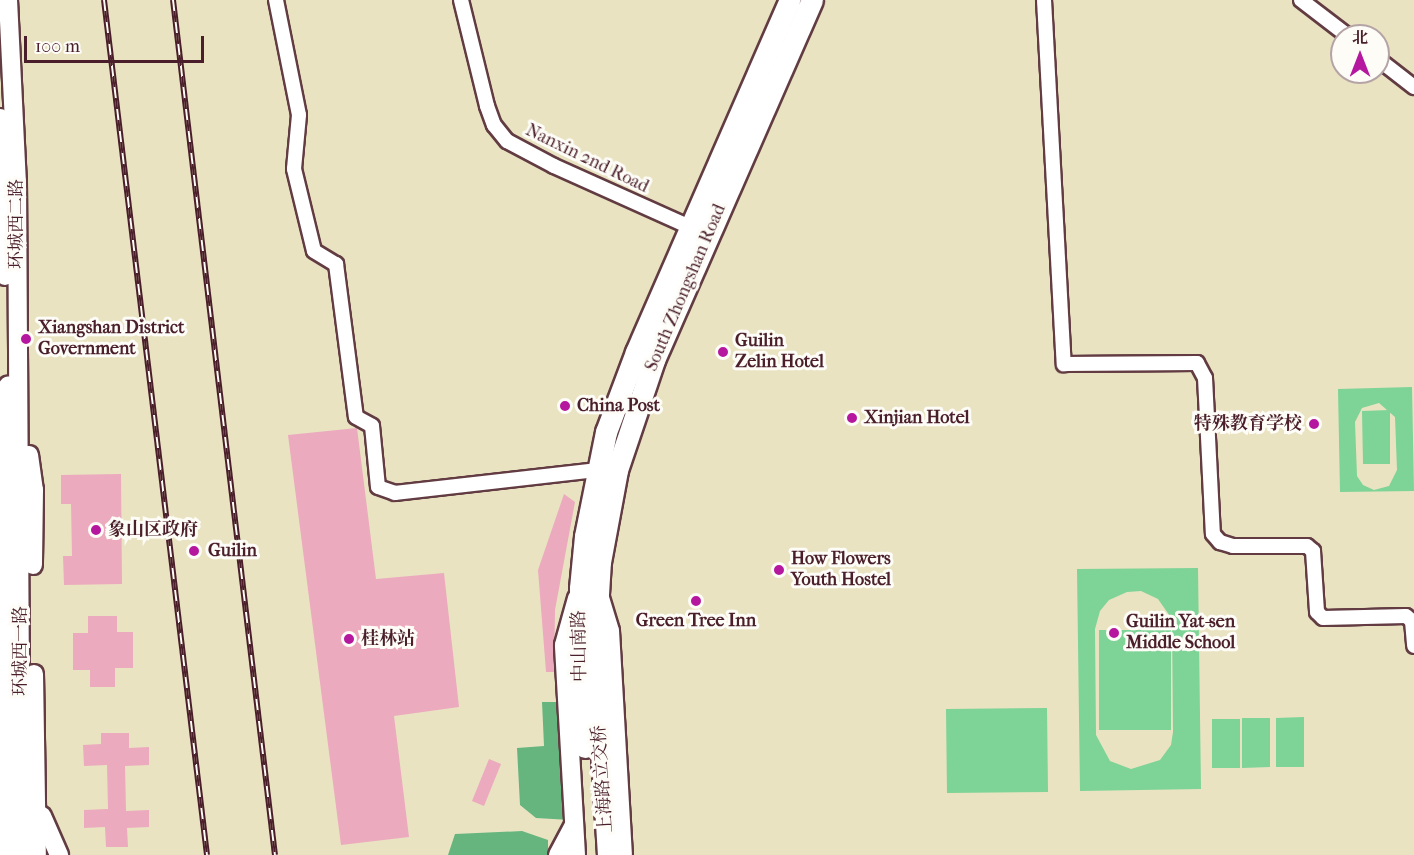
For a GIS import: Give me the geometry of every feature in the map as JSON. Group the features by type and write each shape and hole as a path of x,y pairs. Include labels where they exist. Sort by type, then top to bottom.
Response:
{"highway":[{"name":"South Zhongshan Road","path":"589,588 598,470 624,383 790,0"},
{"name":"South Zhongshan Road","path":"589,588 617,470 639,400 812,0"},
{"name":"中山南路","path":"589,588 590,704"},
{"name":"上海路立交桥","path":"590,704 618,850"},
{"name":"上海路立交桥","path":"590,704 594,855"}],"main road":[{"name":"环城西二路","path":"8,0 17,181 13,387"},
{"path":"0,118 1,189 13,387 9,446 7,855"},
{"path":"13,387 34,490 37,855"},
{"name":"环城西一路","path":"9,446 21,855"},
{"path":"576,855 564,645 589,588"},
{"path":"589,588 610,631 618,850 632,855"},
{"path":"36,795 53,848 59,855"},
{"path":"558,855 575,822"}],"street":[{"path":"276,0 299,115 294,169 314,252 336,264 356,417 372,426 378,487 395,493 598,470"},
{"name":"Nanxin 2nd Road","path":"461,0 487,106 494,125 507,141 554,166 690,227"},
{"path":"1044,0 1064,364 1197,363 1205,378 1213,534 1220,542 1233,546 1307,546 1313,551 1317,612 1323,618 1406,616 1412,621 1414,646"},
{"path":"1301,0 1332,24"},
{"path":"1390,68 1414,87"}],"green space":[{"path":"1412,387 1414,491 1340,492 1338,389","holes":["1379,403 1395,417 1397,470 1389,486 1374,490 1363,485 1357,476 1355,422 1362,408"]},
{"path":"1390,410 1390,464 1363,464 1362,411"},
{"path":"1198,568 1201,789 1080,791 1077,569","holes":["1141,591 1158,599 1172,619 1173,732 1171,745 1160,760 1131,769 1110,761 1096,735 1095,629 1100,611 1109,600 1127,592"]},
{"path":"1099,630 1171,630 1171,730 1099,730"},
{"path":"542,702 562,702 570,820 536,818 520,805 517,748 544,746"},
{"path":"1047,708 1048,792 947,793 946,709"},
{"path":"1304,717 1304,767 1276,767 1276,718"},
{"path":"1242,718 1270,718 1270,767 1242,768"},
{"path":"1212,719 1240,719 1240,768 1212,768"},
{"path":"522,831 548,840 548,855 448,855 455,834"}],"building":[{"name":"桂林站","path":"357,428 376,579 444,573 459,707 394,716 409,837 341,845 288,435"},
{"name":"象山区政府","path":"121,474 122,584 64,585 63,556 72,556 71,504 61,504 61,475"},
{"path":"564,494 575,502 555,610 554,672 546,672 538,570"},
{"path":"88,616 117,616 117,632 133,632 133,668 115,668 115,687 90,687 90,670 73,670 73,633 88,633"},
{"path":"101,733 129,733 129,748 149,747 149,765 125,766 126,811 149,810 149,827 127,828 128,847 106,847 105,827 84,828 84,810 108,809 107,765 84,766 83,745 101,744"},
{"path":"489,759 501,764 484,806 472,801"}],"railway":[{"path":"104,0 207,855"},
{"path":"173,0 275,855"}],"place":[{"name":"Xiangshan District Government","path":"26,339"},
{"name":"Guilin Zelin Hotel","path":"723,352"},
{"name":"China Post","path":"565,406"},
{"name":"Xinjian Hotel","path":"852,418"},
{"name":"特殊教育学校","path":"1314,424"},
{"name":"象山区政府","path":"96,530"},
{"name":"Guilin","path":"194,551"},
{"name":"How Flowers Youth Hostel","path":"779,570"},
{"name":"Green Tree Inn","path":"696,601"},
{"name":"Guilin Yat-sen Middle School","path":"1114,633"},
{"name":"桂林站","path":"349,639"}]}
